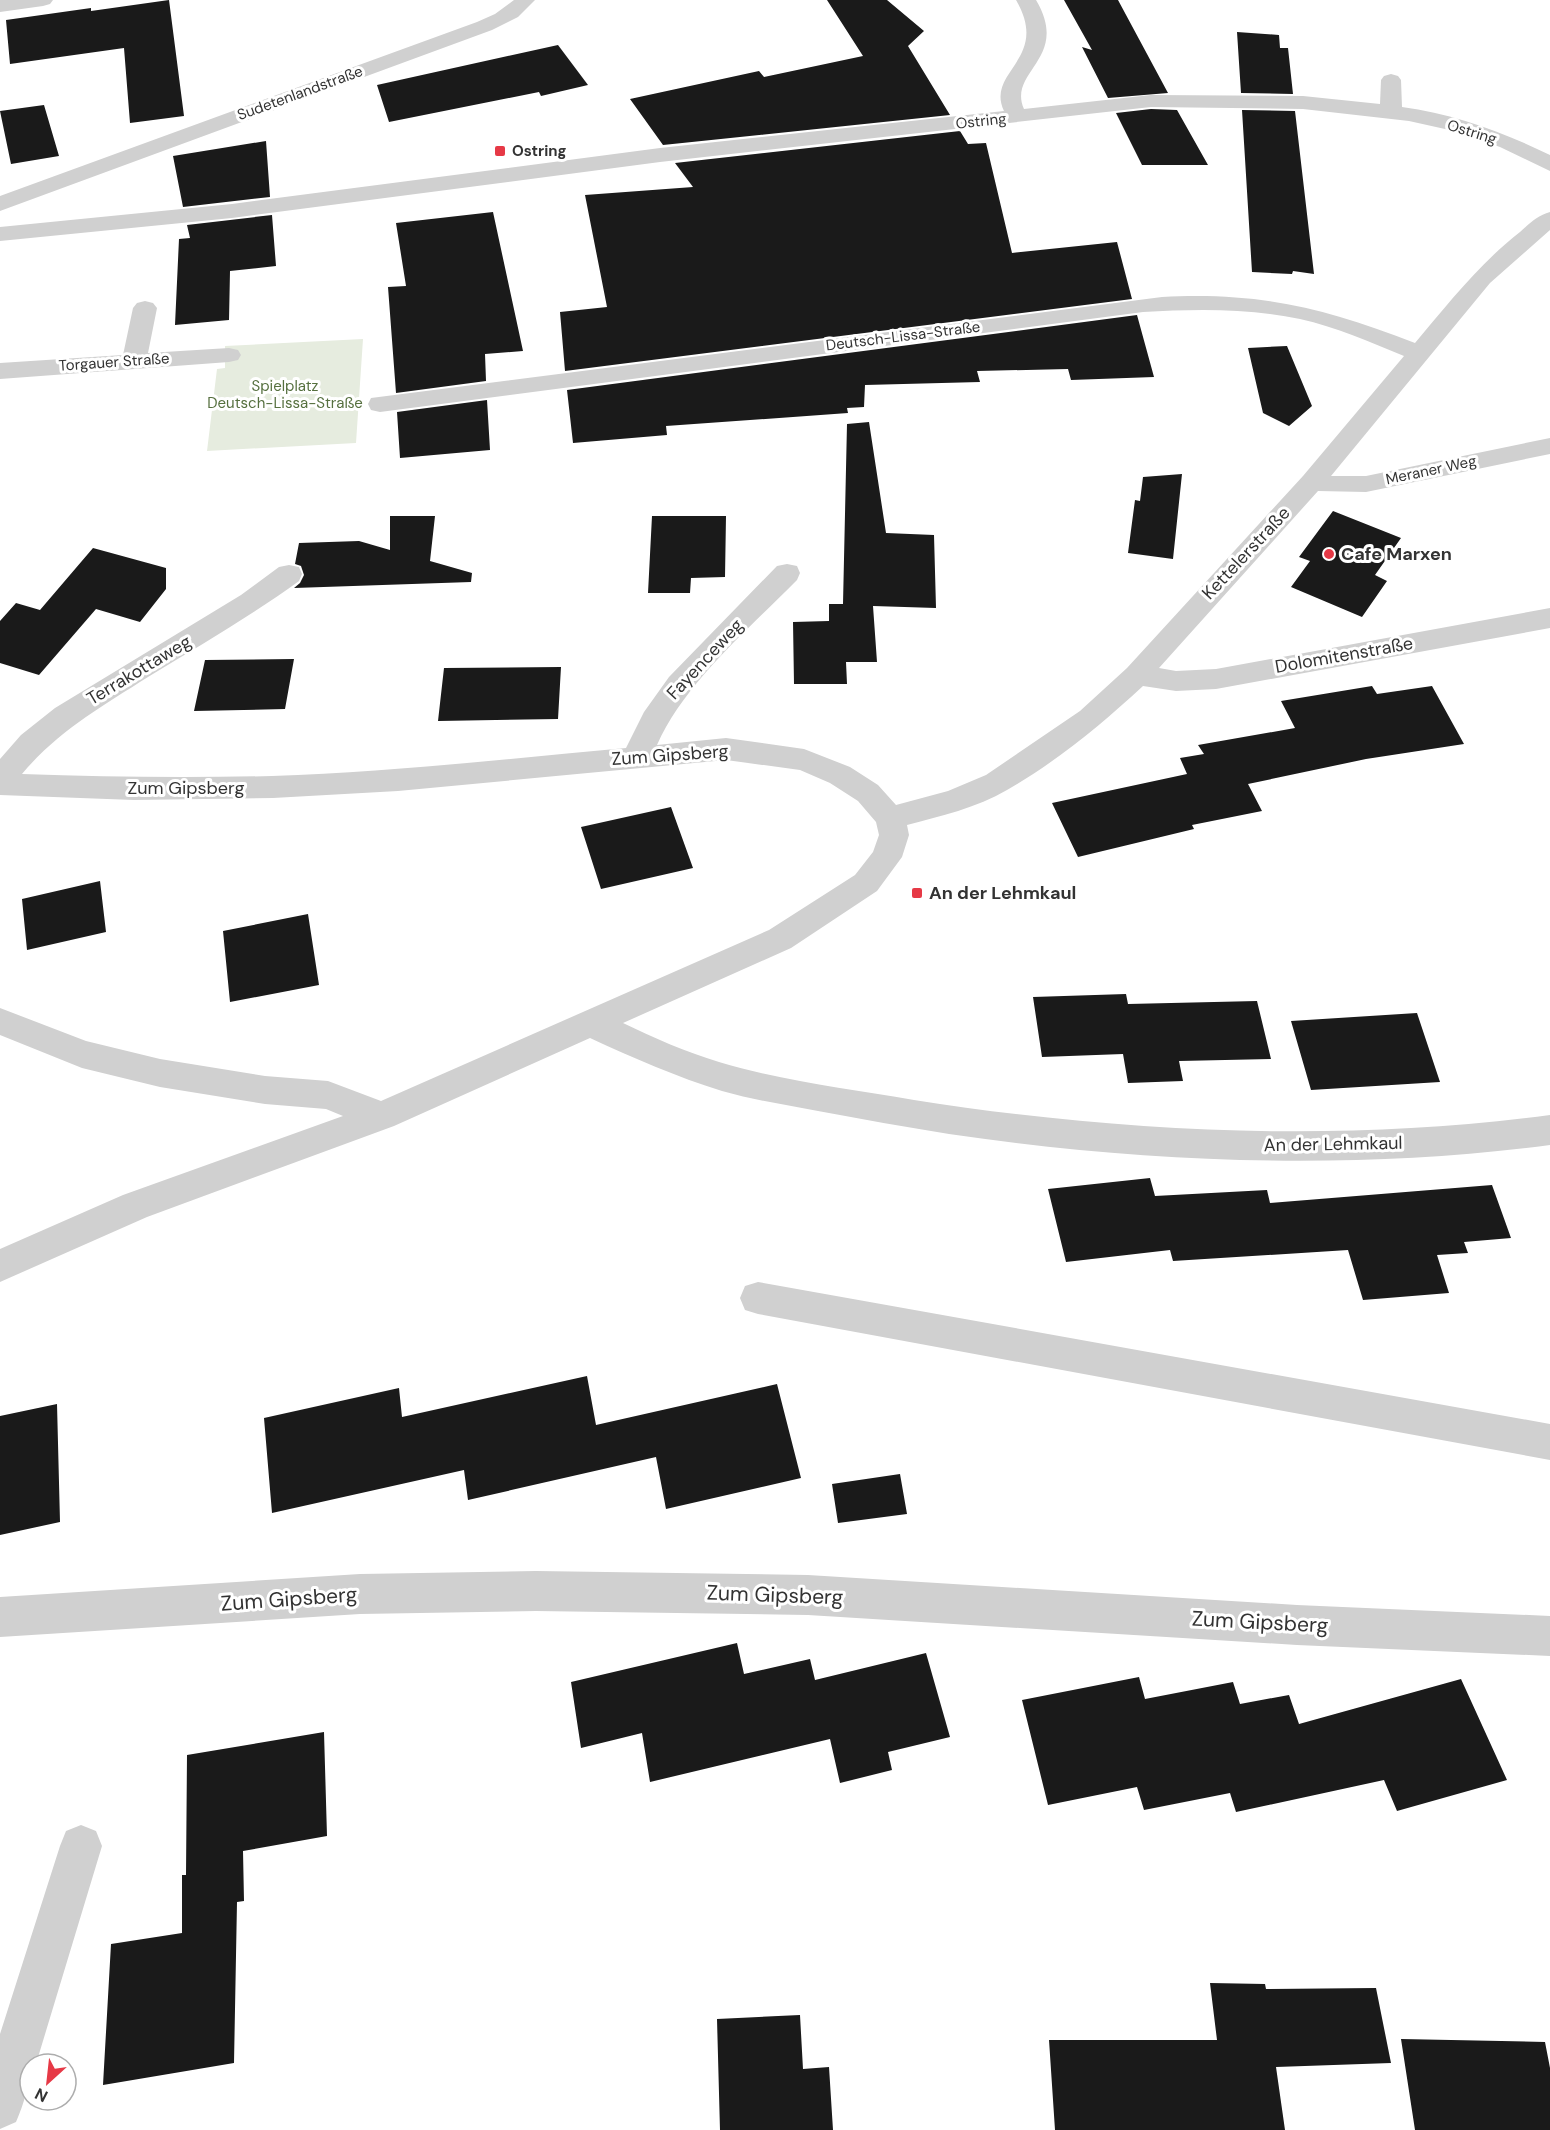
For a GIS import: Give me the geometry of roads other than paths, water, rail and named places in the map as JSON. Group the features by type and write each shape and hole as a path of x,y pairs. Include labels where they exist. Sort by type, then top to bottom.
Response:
{"street":[{"path":"0,6 43,0"},
{"name":"Sudetenlandstraße","path":"0,204 75,202 502,18 518,9 525,0"},
{"path":"1018,117 1010,97 1013,82 1030,58 1038,41 1034,12 1026,0"},
{"path":"1390,113 1391,80"},
{"name":"Ostring","path":"0,234 75,202 232,211 660,155 1151,101 1226,100 1310,104 1390,113 1472,130 1514,145 1550,164"},
{"name":"Kettelerstraße","path":"890,818 956,800 996,783 1090,718 1137,675 1312,482 1482,278 1515,246 1550,219"},
{"name":"Deutsch-Lissa-Straße","path":"380,404 1143,305 1192,301 1250,305 1299,312 1345,325 1420,353"},
{"path":"134,360 145,308"},
{"name":"Torgauer Straße","path":"0,371 229,355"},
{"name":"Meraner Weg","path":"1312,482 1341,485 1366,484 1550,446"},
{"name":"Fayenceweg","path":"637,756 654,719 679,684 787,573"},
{"name":"Terrakottaweg","path":"0,779 31,743 65,715 251,602 289,574"},
{"name":"Dolomitenstraße","path":"1137,675 1176,681 1216,679 1550,618"},
{"name":"Zum Gipsberg","path":"0,784 134,789 273,787 398,780 726,749 804,760 840,775 868,793 890,818"},
{"path":"0,1266 135,1206 382,1116 780,939 866,883 887,857 894,835 890,818"},
{"path":"0,1021 82,1054 149,1071 265,1090 328,1095 382,1116"},
{"name":"An der Lehmkaul","path":"592,1024 641,1047 737,1081 876,1109 1034,1132 1199,1144 1337,1148 1495,1138 1550,1130"},
{"path":"758,1298 1550,1442"},
{"name":"Zum Gipsberg","path":"0,1617 360,1594 536,1591 808,1595 1285,1624 1550,1636"},
{"path":"0,2106 81,1846"}],"place":[{"name":"Ostring","path":"500,151"},
{"name":"Cafe Marxen","path":"1329,554"},
{"name":"An der Lehmkaul","path":"917,893"}],"park label":[{"name":"Spielplatz Deutsch-Lissa-Straße","path":"285,394"}]}
